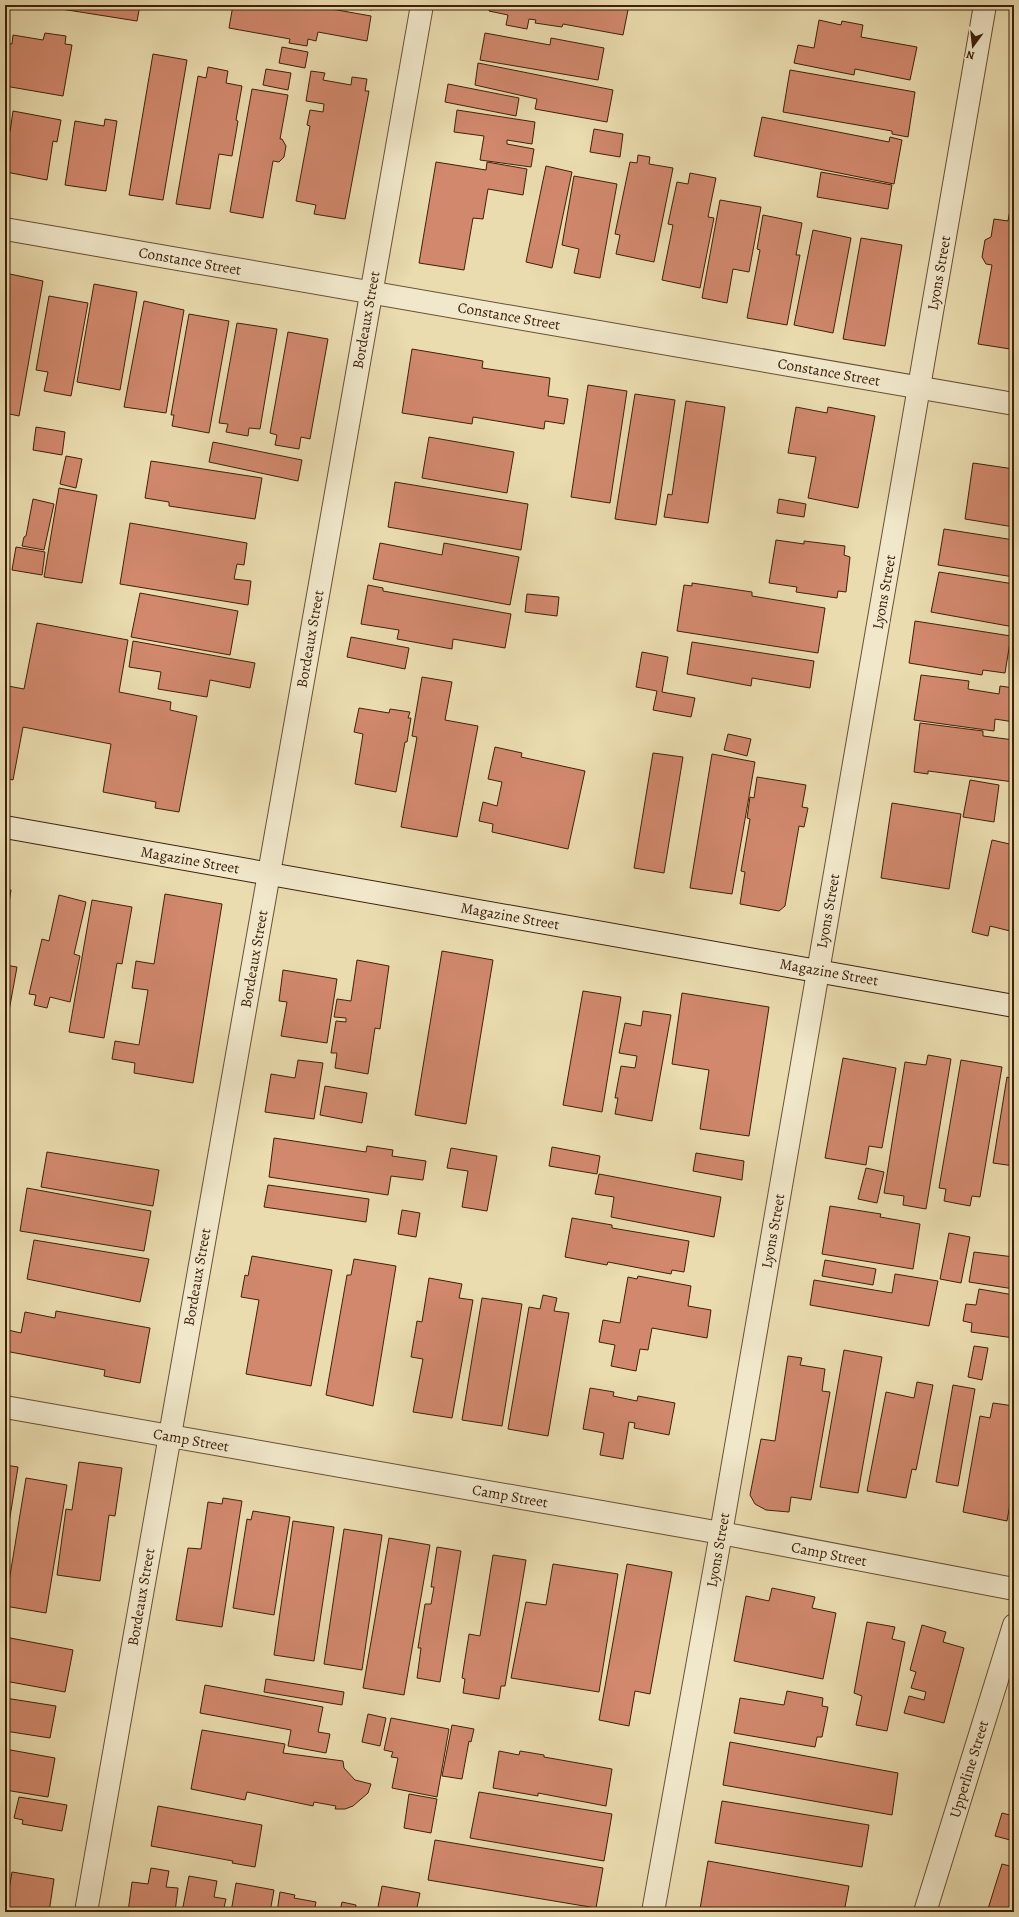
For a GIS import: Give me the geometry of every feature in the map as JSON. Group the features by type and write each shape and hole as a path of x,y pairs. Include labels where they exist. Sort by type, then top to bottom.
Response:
{"street":[{"name":"Bordeaux Street","path":"86,1912 422,5"},
{"name":"Lyons Street","path":"653,1912 721,1533 986,5"},
{"name":"Constance Street","path":"5,229 1014,404"},
{"name":"Magazine Street","path":"5,827 818,970 1014,1006"},
{"name":"Camp Street","path":"5,1407 721,1533 1014,1589"},
{"name":"Upperline Street","path":"925,1912 1014,1625"}],"building":[{"path":"62,5 140,5 137,21 61,9"},
{"path":"233,5 309,5 371,16 367,41 318,32 316,41 308,39 307,46 289,43 290,39 229,28"},
{"path":"341,5 373,5 372,10"},
{"path":"490,5 629,5 623,35 563,24 562,27 535,23 536,20 529,19 527,29 506,25 508,15 489,11"},
{"path":"819,20 841,25 842,21 863,25 861,37 917,47 910,80 855,69 854,75 794,63 798,45 814,48"},
{"path":"45,33 66,36 65,44 72,45 63,96 5,86 5,43 12,44 13,35 43,40"},
{"path":"485,33 550,45 551,38 604,48 598,80 480,60"},
{"path":"282,47 308,52 305,68 279,63"},
{"path":"153,54 187,60 163,200 129,195"},
{"path":"478,63 613,90 607,122 535,109 537,99 475,85"},
{"path":"208,67 228,71 226,83 242,86 232,156 219,154 210,209 176,204 198,76 206,78"},
{"path":"266,69 291,73 288,90 263,85"},
{"path":"790,70 915,92 908,137 892,134 892,131 783,112"},
{"path":"311,71 325,73 323,80 351,85 352,77 367,79 365,91 369,91 345,219 314,214 316,205 296,201 310,126 307,125 310,110 323,112 324,104 306,101"},
{"path":"448,84 519,98 516,116 445,102"},
{"path":"252,89 288,95 280,139 282,139 286,146 284,157 279,162 273,161 263,218 230,212"},
{"path":"457,110 535,122 532,144 507,140 507,144 534,149 531,167 480,160 484,136 454,132"},
{"path":"13,111 61,120 57,142 53,141 47,180 6,172 5,179 5,131 10,132"},
{"path":"762,117 889,142 890,137 902,140 894,184 754,156"},
{"path":"105,119 117,121 106,191 65,185 75,121 104,126"},
{"path":"594,129 623,134 620,157 590,152"},
{"path":"638,155 650,157 649,164 673,168 654,262 616,254 620,235 615,234 630,162 637,163"},
{"path":"436,162 486,170 487,162 527,169 523,195 488,189 483,219 473,218 464,270 419,263"},
{"path":"546,166 572,172 552,268 526,262"},
{"path":"821,172 892,185 888,209 817,197"},
{"path":"690,173 716,178 708,217 714,218 700,288 662,280 673,225 668,224 677,182 688,184"},
{"path":"574,176 617,184 600,278 574,273 579,249 562,245"},
{"path":"720,200 761,207 749,272 733,269 727,303 702,298"},
{"path":"1011,204 1014,204 1014,328 1010,349 978,344 992,265 986,264 982,257 985,240 991,237 994,219 1008,221"},
{"path":"763,215 802,223 796,255 800,255 787,325 747,318 760,250 757,249"},
{"path":"813,230 851,238 833,333 794,325"},
{"path":"861,238 902,245 885,346 843,339"},
{"path":"5,273 43,281 19,416 5,413"},
{"path":"94,284 137,292 120,390 77,382"},
{"path":"49,296 88,303 71,396 44,391 48,372 36,370"},
{"path":"144,301 184,310 166,413 124,407"},
{"path":"189,314 229,321 209,433 172,426 174,415 171,415"},
{"path":"237,323 277,329 260,429 249,428 248,436 226,432 228,424 219,423"},
{"path":"288,332 328,339 310,439 301,437 299,449 275,445 277,435 270,433"},
{"path":"412,349 483,361 482,368 550,378 548,396 568,399 564,424 545,421 544,429 473,417 472,424 402,413"},
{"path":"588,385 627,391 610,503 571,497"},
{"path":"635,394 675,400 656,525 615,519"},
{"path":"686,401 725,407 708,523 664,517 668,494 672,495"},
{"path":"796,407 827,413 828,407 875,416 858,508 808,498 816,457 788,453"},
{"path":"36,427 65,432 62,455 33,450"},
{"path":"429,437 514,452 507,493 422,478"},
{"path":"213,442 302,460 298,481 209,462"},
{"path":"66,456 82,459 76,488 60,484"},
{"path":"151,461 262,478 255,519 169,506 169,502 145,498"},
{"path":"973,463 1014,469 1014,527 965,519"},
{"path":"395,482 528,504 521,550 388,527"},
{"path":"59,488 97,495 82,583 44,577"},
{"path":"33,499 54,504 44,550 22,546 24,537 26,536"},
{"path":"779,499 806,504 804,517 777,513"},
{"path":"130,523 247,543 244,565 237,564 234,579 251,581 248,605 120,584"},
{"path":"944,529 1014,540 1014,577 938,565"},
{"path":"776,540 804,544 804,541 845,546 844,555 850,557 846,592 838,591 837,598 796,592 797,587 769,583"},
{"path":"380,543 442,555 444,543 519,557 510,605 373,579"},
{"path":"16,547 45,552 42,575 12,570"},
{"path":"939,572 1014,584 1014,627 931,612"},
{"path":"692,583 752,592 752,596 825,608 818,653 677,631 684,585 692,586"},
{"path":"368,585 383,588 383,591 511,614 505,648 453,639 452,649 397,639 399,630 361,624"},
{"path":"140,593 238,611 230,655 131,637"},
{"path":"527,594 559,597 557,616 525,612"},
{"path":"915,621 1011,636 1005,673 983,670 982,675 909,663"},
{"path":"37,623 128,640 119,692 171,702 170,710 197,716 179,812 155,808 156,802 103,792 111,744 23,727 13,780 5,778 5,700 8,686 24,689"},
{"path":"351,637 409,648 405,669 347,657"},
{"path":"133,641 255,663 250,688 210,680 207,697 158,689 161,672 129,667"},
{"path":"692,642 814,661 810,688 752,678 751,686 687,674"},
{"path":"642,652 668,657 662,692 695,698 691,717 653,710 657,691 636,687"},
{"path":"921,675 969,681 968,689 999,694 1000,686 1014,688 1014,722 995,719 994,731 914,720"},
{"path":"422,677 452,682 445,720 478,726 457,837 401,827 417,737 412,736"},
{"path":"359,708 389,713 390,709 410,712 408,718 411,718 407,742 405,742 396,792 355,784 363,734 354,732"},
{"path":"920,723 983,731 983,736 1014,740 1014,782 928,771 928,774 914,772"},
{"path":"728,734 751,739 747,756 724,750"},
{"path":"495,747 522,753 521,757 585,771 568,849 492,832 493,824 479,821 483,802 497,806 502,782 488,779"},
{"path":"653,753 683,757 664,873 634,868"},
{"path":"712,754 755,762 732,894 690,888"},
{"path":"757,777 806,785 802,807 808,808 804,827 799,826 785,906 779,911 740,904 745,872 741,871 750,819 747,818 750,797 754,798"},
{"path":"970,780 999,785 994,822 963,817"},
{"path":"892,803 961,814 949,889 881,878"},
{"path":"992,840 1014,845 1014,932 990,926 988,936 972,932"},
{"path":"5,889 11,890 5,928"},
{"path":"165,894 222,904 193,1083 134,1073 135,1063 112,1059 115,1041 139,1045 148,990 132,988 136,961 154,964"},
{"path":"59,895 86,902 74,954 80,956 70,1002 50,997 47,1008 34,1005 36,995 29,994 42,939 49,941"},
{"path":"92,900 132,907 122,964 117,963 104,1038 69,1032"},
{"path":"442,951 493,960 466,1124 415,1115"},
{"path":"357,960 389,966 380,1029 375,1028 368,1074 335,1068 337,1053 331,1053 336,1021 346,1022 346,1018 334,1017 337,999 351,1001"},
{"path":"5,965 17,967 7,1022 5,1022"},
{"path":"283,970 337,979 327,1043 281,1036 287,1002 279,1001"},
{"path":"583,991 621,997 602,1112 563,1105"},
{"path":"682,993 769,1007 749,1136 700,1129 709,1070 672,1064"},
{"path":"643,1011 671,1015 652,1121 615,1114 618,1098 615,1098 621,1066 635,1068 637,1056 619,1053 625,1023 641,1026"},
{"path":"928,1055 951,1059 926,1209 903,1205 904,1196 884,1193 905,1062 926,1065"},
{"path":"843,1058 896,1068 882,1148 869,1146 866,1165 825,1158"},
{"path":"298,1060 323,1063 314,1119 265,1112 271,1074 295,1078"},
{"path":"961,1060 1002,1067 980,1197 972,1196 970,1206 944,1201 946,1189 939,1188"},
{"path":"1012,1068 1014,1068 1014,1166 993,1163 1007,1077 1010,1078"},
{"path":"325,1086 367,1093 362,1123 320,1115"},
{"path":"274,1138 366,1152 367,1146 393,1150 392,1156 426,1161 423,1180 391,1176 388,1195 269,1177"},
{"path":"552,1147 600,1156 597,1174 549,1166"},
{"path":"451,1148 497,1156 487,1211 462,1207 468,1171 447,1168"},
{"path":"47,1152 159,1170 153,1206 41,1187"},
{"path":"696,1153 744,1161 742,1180 693,1171"},
{"path":"866,1168 884,1172 877,1203 858,1199"},
{"path":"599,1174 721,1197 714,1237 611,1217 614,1197 595,1194"},
{"path":"268,1185 369,1199 366,1222 264,1207"},
{"path":"27,1188 151,1211 144,1251 20,1231"},
{"path":"830,1206 881,1214 880,1217 920,1224 913,1269 822,1254"},
{"path":"402,1210 420,1213 416,1237 398,1234"},
{"path":"572,1218 612,1225 612,1228 689,1241 684,1272 672,1270 671,1274 608,1262 607,1265 565,1257"},
{"path":"949,1233 970,1237 961,1283 940,1279"},
{"path":"34,1240 149,1259 140,1302 27,1279"},
{"path":"974,1252 1014,1257 1014,1289 969,1282"},
{"path":"252,1256 332,1270 311,1386 246,1374 259,1300 241,1297 245,1275 248,1276"},
{"path":"354,1259 396,1266 373,1406 326,1395 347,1275 351,1275"},
{"path":"825,1260 876,1269 873,1285 822,1276"},
{"path":"895,1274 938,1281 929,1326 810,1305 814,1280 892,1293"},
{"path":"638,1276 691,1286 688,1306 711,1310 707,1338 652,1328 648,1350 640,1349 636,1371 611,1366 615,1345 599,1342 603,1320 620,1323 628,1277 637,1279"},
{"path":"429,1278 462,1284 459,1298 473,1300 452,1418 413,1412 423,1359 411,1357 417,1321 422,1322"},
{"path":"979,1289 1014,1295 1014,1338 971,1332 972,1323 963,1321 966,1304 976,1305"},
{"path":"543,1295 557,1298 554,1311 569,1313 548,1436 508,1429 529,1307 540,1309"},
{"path":"482,1298 522,1304 502,1426 462,1420"},
{"path":"56,1311 150,1328 140,1383 104,1376 105,1370 5,1351 8,1330 21,1333 25,1312 55,1318"},
{"path":"974,1346 988,1348 982,1380 968,1377"},
{"path":"844,1350 882,1357 858,1493 820,1487"},
{"path":"788,1356 802,1358 800,1365 825,1369 822,1391 830,1392 811,1500 791,1497 789,1512 766,1510 755,1504 750,1495 761,1439 775,1441"},
{"path":"917,1382 933,1385 916,1470 912,1469 906,1498 867,1491 886,1392 914,1398"},
{"path":"953,1385 975,1389 958,1486 936,1482"},
{"path":"590,1388 614,1392 613,1396 637,1401 638,1396 675,1403 669,1435 634,1428 635,1423 629,1422 623,1459 600,1455 604,1433 583,1429"},
{"path":"993,1403 1014,1406 1014,1481 1007,1521 963,1512 980,1416 990,1418"},
{"path":"79,1462 122,1468 115,1516 109,1515 100,1581 57,1575 66,1509 72,1510"},
{"path":"5,1465 18,1467 5,1548"},
{"path":"26,1478 67,1485 46,1613 5,1606"},
{"path":"223,1498 242,1501 222,1627 176,1620 188,1548 201,1549 208,1502 222,1504"},
{"path":"253,1511 290,1517 274,1615 233,1608 247,1519 251,1520"},
{"path":"293,1521 334,1527 314,1661 274,1655"},
{"path":"344,1529 382,1535 362,1670 324,1664"},
{"path":"389,1538 430,1545 404,1695 363,1688"},
{"path":"437,1547 461,1551 440,1682 417,1678 421,1648 418,1648 425,1604 431,1604 434,1587 431,1587"},
{"path":"493,1555 526,1560 505,1686 501,1686 499,1699 463,1693 465,1679 462,1678 469,1634 480,1636"},
{"path":"553,1564 618,1574 599,1692 511,1678 526,1602 546,1605"},
{"path":"627,1564 672,1572 650,1694 635,1691 629,1726 599,1720"},
{"path":"772,1588 815,1597 812,1608 836,1613 823,1679 734,1661 746,1596 769,1601"},
{"path":"867,1622 895,1627 892,1639 905,1642 887,1731 856,1725 862,1696 854,1693"},
{"path":"922,1625 946,1632 943,1642 964,1648 944,1723 904,1713 909,1696 924,1700 926,1692 911,1688 916,1672 910,1670"},
{"path":"5,1637 73,1650 65,1692 5,1681"},
{"path":"266,1679 344,1692 342,1705 264,1692"},
{"path":"205,1685 323,1707 318,1732 330,1734 326,1753 288,1746 291,1730 200,1713"},
{"path":"787,1691 823,1698 822,1706 828,1707 822,1737 817,1737 815,1747 734,1733 740,1698 784,1705"},
{"path":"5,1698 56,1706 50,1738 5,1731"},
{"path":"368,1714 386,1718 380,1746 362,1742"},
{"path":"391,1718 449,1729 437,1797 392,1788 398,1758 391,1757 393,1752 384,1750"},
{"path":"452,1725 474,1729 471,1742 469,1741 462,1779 442,1776"},
{"path":"202,1730 285,1744 283,1753 343,1761 344,1768 355,1780 371,1784 368,1793 353,1806 345,1809 335,1809 336,1806 314,1802 313,1806 247,1792 245,1800 191,1789"},
{"path":"730,1742 898,1773 892,1815 723,1785"},
{"path":"5,1749 55,1758 48,1797 5,1790"},
{"path":"499,1751 519,1755 520,1751 544,1755 544,1757 612,1769 606,1806 538,1793 538,1796 493,1788"},
{"path":"479,1792 612,1814 604,1861 470,1838"},
{"path":"409,1794 437,1799 431,1833 404,1828"},
{"path":"19,1797 67,1805 62,1831 22,1824 23,1820 14,1818"},
{"path":"722,1801 869,1825 862,1867 715,1843"},
{"path":"158,1806 262,1825 255,1867 232,1863 233,1861 151,1846"},
{"path":"1002,1813 1014,1816 1014,1841 995,1836"},
{"path":"435,1840 603,1868 596,1908 428,1880"},
{"path":"708,1861 849,1886 844,1912 715,1912 700,1909"},
{"path":"1002,1864 1014,1867 1014,1912 987,1912"},
{"path":"151,1868 169,1871 166,1887 178,1888 175,1912 128,1912 132,1882 148,1884"},
{"path":"12,1872 54,1879 49,1912 5,1912"},
{"path":"189,1876 217,1881 214,1897 226,1899 223,1912 182,1912"},
{"path":"236,1883 274,1890 270,1912 231,1912"},
{"path":"382,1886 420,1893 416,1912 377,1912"},
{"path":"280,1892 295,1895 294,1898 316,1902 314,1912 277,1912"},
{"path":"342,1902 356,1905 355,1912 335,1912 340,1911"}]}
